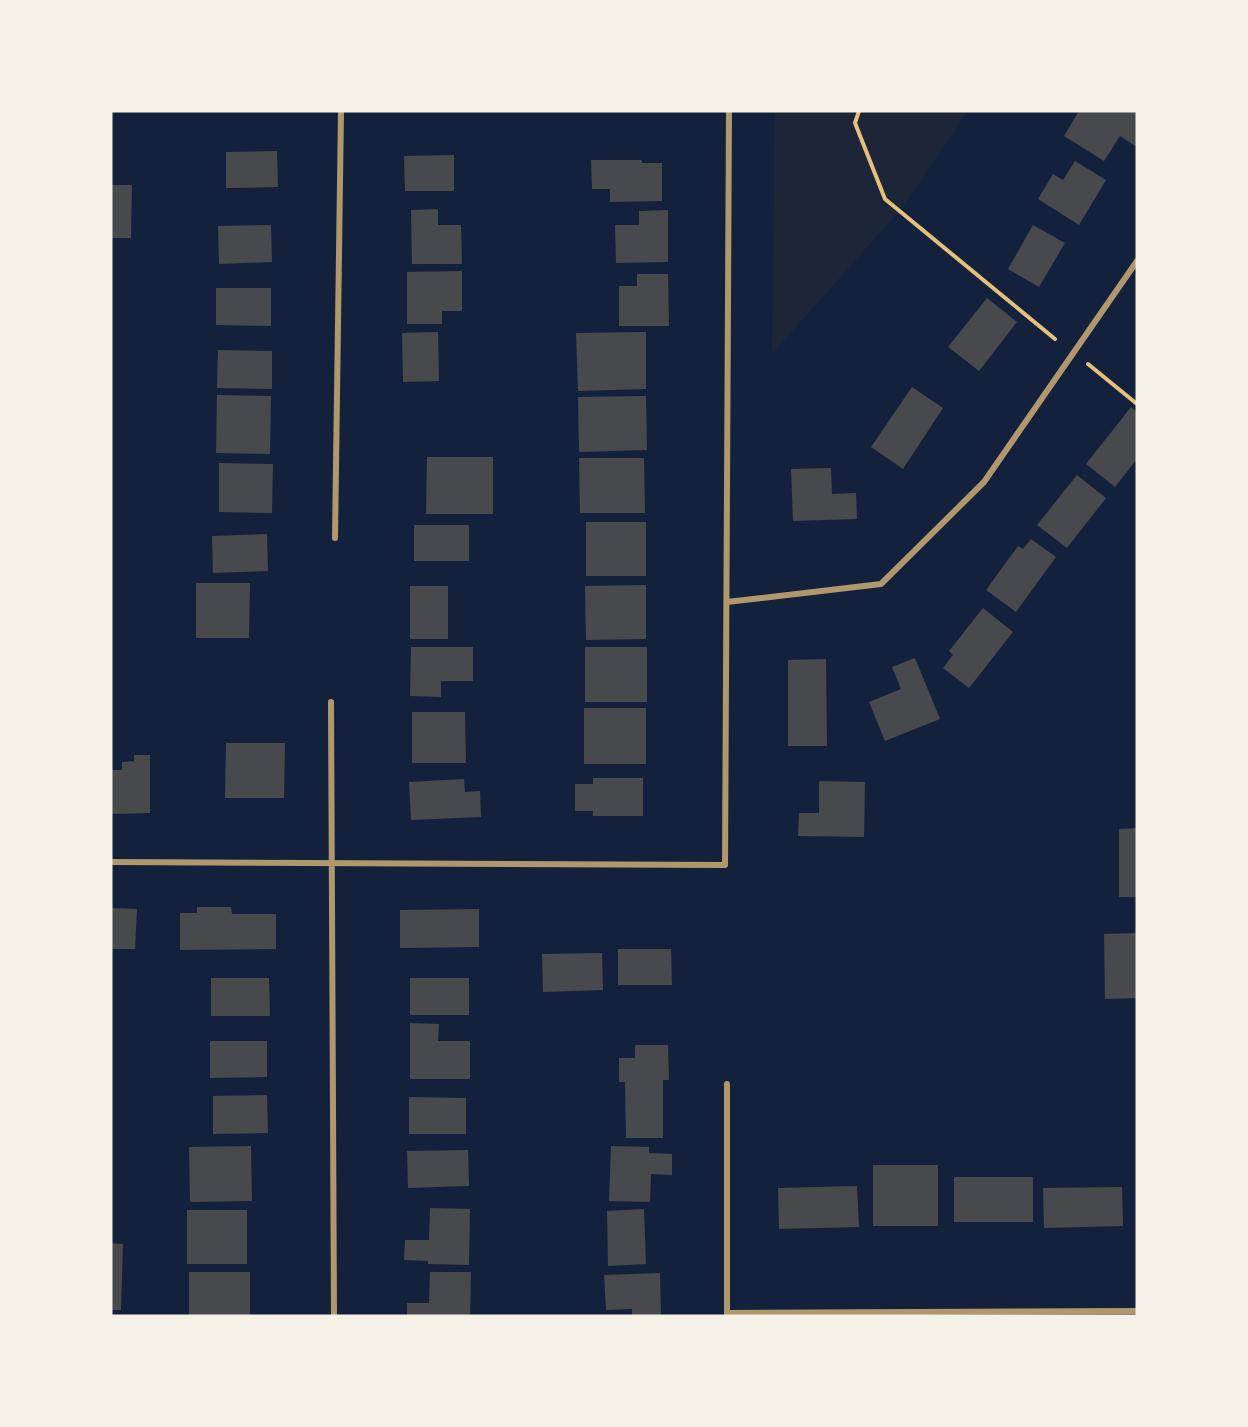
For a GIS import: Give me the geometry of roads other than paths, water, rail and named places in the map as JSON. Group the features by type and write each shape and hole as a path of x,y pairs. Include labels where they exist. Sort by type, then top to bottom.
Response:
{"street":[{"path":"335,538 341,111"},
{"path":"111,862 725,866 729,111"},
{"path":"727,602 881,584 984,482 1137,261"},
{"path":"332,702 334,1316"},
{"path":"726,1084 727,1315 1137,1311"}]}
